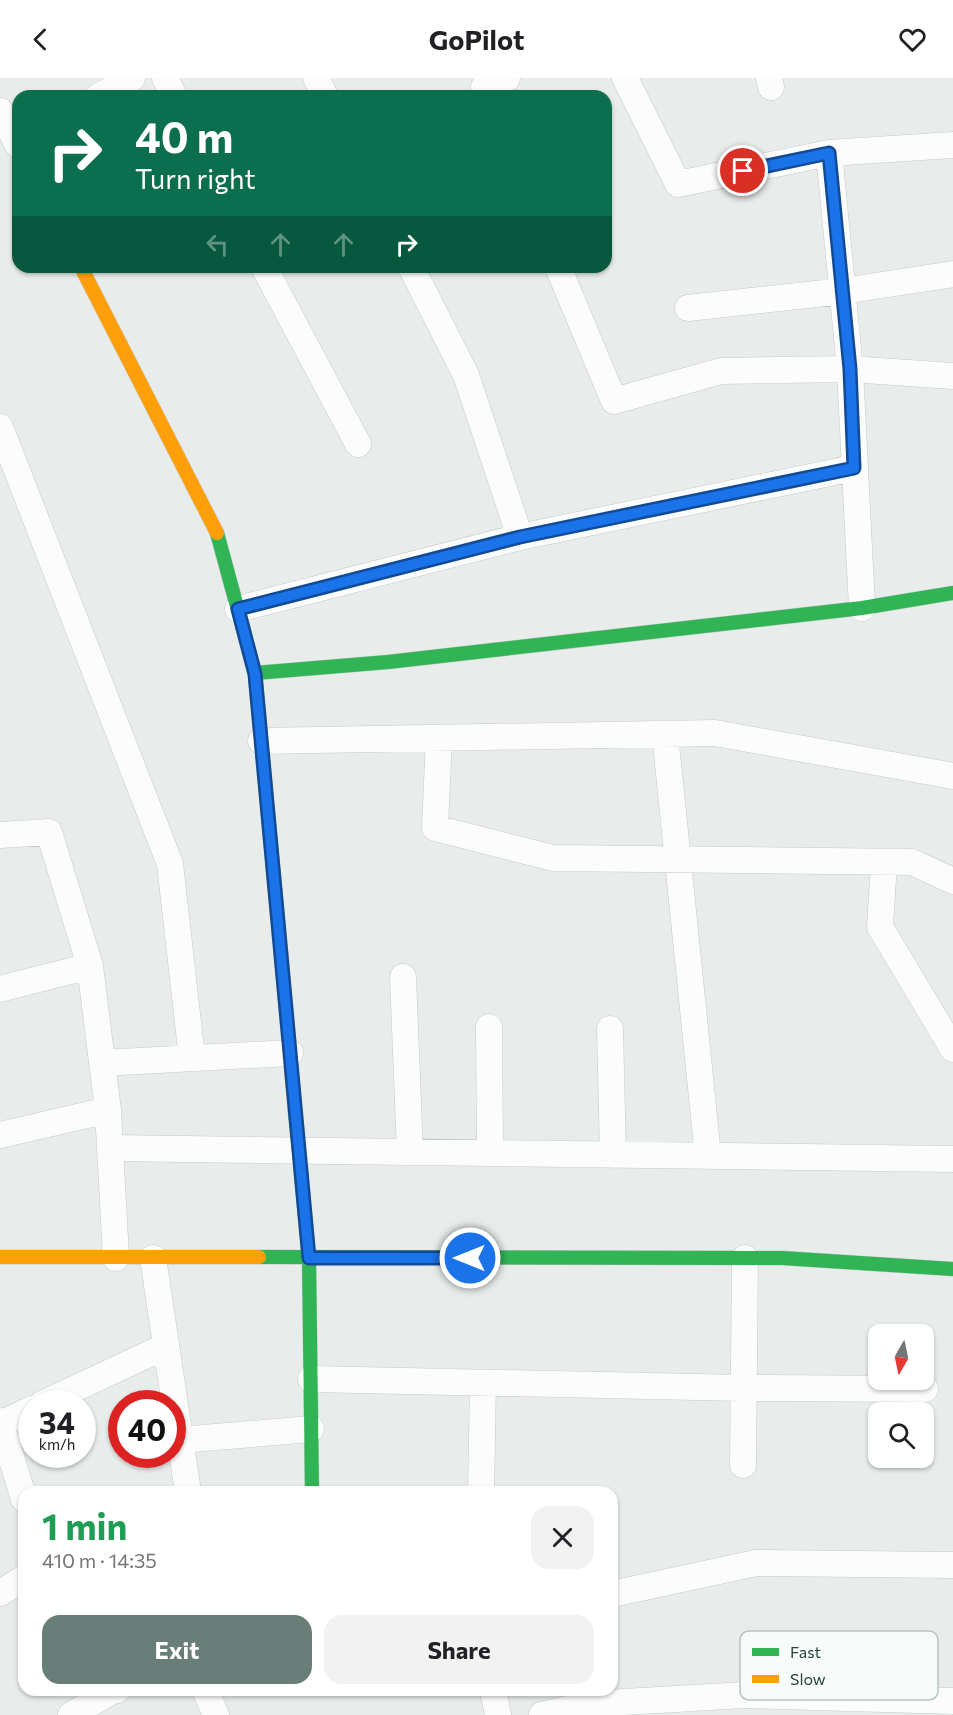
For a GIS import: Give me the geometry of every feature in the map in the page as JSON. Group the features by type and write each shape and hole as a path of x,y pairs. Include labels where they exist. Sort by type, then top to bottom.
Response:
{"street":[{"path":"110,90 132,78"},
{"path":"625,78 678,184 829,153 953,145"},
{"path":"0,111 12,141"},
{"path":"829,153 850,369 862,609"},
{"path":"84,273 217,532 255,674 309,1258 312,1486"},
{"path":"267,273 358,444"},
{"path":"414,273 466,375 520,537"},
{"path":"561,273 614,401 720,371 850,369 953,376"},
{"path":"688,308 843,291 953,274"},
{"path":"0,427 23,481 170,864 192,1058"},
{"path":"238,609 520,537 854,468"},
{"path":"255,674 388,662 862,609 953,593"},
{"path":"261,741 715,733 953,776"},
{"path":"665,734 676,860 708,1156"},
{"path":"439,738 435,828 553,858 912,862 953,881"},
{"path":"1,832 49,832 90,966 108,1110 116,1258"},
{"path":"884,862 880,927 950,1039"},
{"path":"0,988 90,966"},
{"path":"403,976 411,1152"},
{"path":"489,1027 490,1153"},
{"path":"610,1029 613,1155"},
{"path":"102,1063 290,1053"},
{"path":"0,1134 108,1110"},
{"path":"110,1148 953,1159"},
{"path":"0,1257 746,1258 953,1269"},
{"path":"153,1258 173,1390"},
{"path":"743,1465 746,1258"},
{"path":"72,1390 166,1346"},
{"path":"310,1379 868,1389"},
{"path":"481,1486 483,1383"},
{"path":"18,1415 0,1423 20,1486"},
{"path":"186,1439 311,1429"},
{"path":"184,1468 187,1486"},
{"path":"618,1593 756,1563 953,1564"},
{"path":"0,1593 18,1582"},
{"path":"542,1715 590,1704 740,1695"},
{"path":"80,1713 105,1696"},
{"path":"208,1696 216,1715"},
{"path":"494,1696 498,1715"},
{"path":"918,1700 953,1701"}],"traffic: fast":[{"path":"217,533 255,673 279,931"},
{"path":"255,673 388,662 862,608 953,593"},
{"path":"295,1111 309,1258 312,1486"},
{"path":"259,1257 782,1258 953,1269"}],"traffic: slow":[{"path":"84,273 217,533"},
{"path":"279,931 295,1111"},
{"path":"0,1257 259,1257"}],"route":[{"path":"470,1258 309,1258 255,674 238,609 520,537 854,468 850,369 829,153 743,171"}]}
